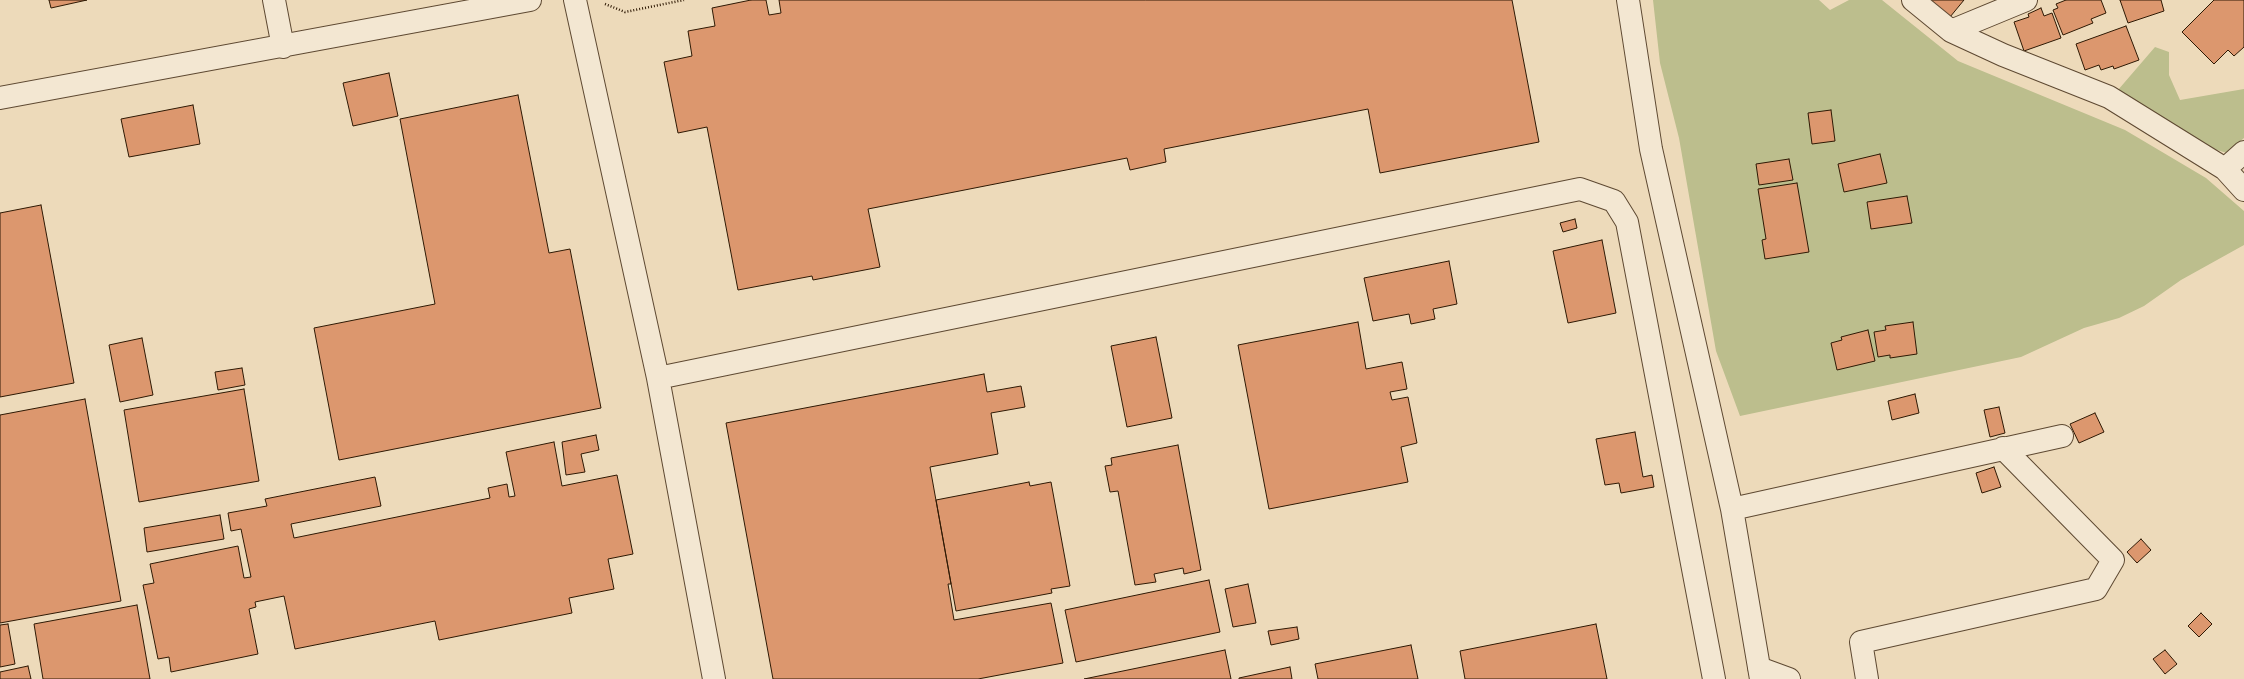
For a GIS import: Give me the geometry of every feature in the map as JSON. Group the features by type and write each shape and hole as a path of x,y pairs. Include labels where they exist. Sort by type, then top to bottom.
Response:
{"street":[{"path":"274,0 282,47"},
{"path":"0,98 530,0"},
{"path":"575,0 658,378 714,679"},
{"path":"1628,0 1651,149 1732,509 1760,674 1789,679"},
{"path":"1914,0 1951,31 2109,97 2225,169 2244,190"},
{"path":"1951,31 2026,0"},
{"path":"2225,169 2244,152"},
{"path":"658,378 1580,189 1614,201 1627,222 1714,679"},
{"path":"1732,509 2062,436"},
{"path":"1867,679 1861,642 2096,589 2113,560 2003,448"}],"path":[{"path":"602,3 625,12 684,0"}],"green space":[{"path":"1653,0 1819,0 1830,10 1849,0 1882,0 1958,61 2125,130 2206,178 2244,211 2244,245 2181,280 2144,306 2119,318 2084,328 2021,357 1740,416 1716,351 1679,138 1660,63"},
{"path":"2155,47 2169,52 2169,75 2180,100 2244,89 2244,138 2227,153 2210,148 2118,90"}],"building":[{"path":"49,0 87,0 51,8"},
{"path":"751,0 766,0 769,15 781,13 779,0 1512,0 1539,142 1380,173 1368,109 1164,149 1166,162 1130,170 1127,158 868,209 880,267 813,280 812,276 738,290 707,127 678,133 664,62 692,56 688,31 715,26 712,8"},
{"path":"1930,0 1964,0 1950,17"},
{"path":"2066,0 2101,0 2106,13 2091,19 2093,23 2063,35 2053,10 2058,8 2056,4"},
{"path":"2120,0 2161,0 2164,11 2128,23"},
{"path":"2214,0 2244,0 2244,47 2234,56 2228,50 2214,64 2182,32"},
{"path":"2041,8 2044,16 2052,13 2061,38 2024,51 2014,22 2029,17 2028,14"},
{"path":"2126,26 2139,60 2114,69 2113,66 2101,70 2099,65 2085,70 2076,44"},
{"path":"389,73 398,116 353,126 343,83"},
{"path":"518,95 549,253 570,249 601,408 339,460 314,328 435,304 400,119"},
{"path":"193,105 200,144 129,157 121,119"},
{"path":"1831,110 1835,141 1812,144 1808,113"},
{"path":"1880,154 1887,183 1844,192 1838,164"},
{"path":"1789,159 1793,180 1759,185 1756,164"},
{"path":"1797,183 1809,252 1765,259 1762,240 1766,239 1758,189"},
{"path":"1907,196 1912,223 1871,229 1867,202"},
{"path":"41,205 74,383 0,397 0,213"},
{"path":"1575,219 1577,228 1563,232 1560,223"},
{"path":"1602,240 1616,313 1568,323 1553,251"},
{"path":"1449,261 1457,304 1433,309 1435,319 1411,324 1409,314 1373,321 1364,278"},
{"path":"1358,322 1366,369 1402,362 1407,389 1390,392 1392,400 1408,397 1417,443 1401,447 1408,482 1269,509 1238,345"},
{"path":"1913,322 1917,354 1890,358 1890,355 1878,357 1874,332 1886,330 1885,326"},
{"path":"1868,330 1875,361 1837,370 1831,343 1842,340 1841,337"},
{"path":"1156,337 1172,418 1127,427 1111,346"},
{"path":"142,338 153,395 120,402 109,345"},
{"path":"242,368 245,385 218,390 215,372"},
{"path":"984,374 987,392 1021,386 1025,407 991,413 998,454 930,467 951,584 948,584 954,620 1051,603 1063,663 978,679 773,679 726,423"},
{"path":"244,389 259,481 139,502 124,410"},
{"path":"1915,394 1919,413 1892,420 1888,401"},
{"path":"85,399 121,601 0,623 0,415"},
{"path":"1999,407 2005,433 1990,437 1984,410"},
{"path":"2095,413 2104,432 2079,443 2070,424"},
{"path":"1635,432 1643,477 1652,475 1654,487 1621,493 1619,483 1605,485 1596,439"},
{"path":"596,435 599,450 581,454 585,472 566,475 562,442"},
{"path":"554,442 562,486 617,475 633,554 608,559 614,589 569,598 572,613 439,640 435,621 295,649 284,596 255,602 256,607 249,609 258,654 171,672 169,657 158,659 143,585 154,583 150,564 238,546 244,578 251,577 241,529 231,531 228,513 267,506 265,499 375,477 381,506 291,524 294,538 490,498 488,488 507,484 509,497 515,496 506,452"},
{"path":"1178,445 1201,570 1184,574 1183,568 1154,574 1156,582 1135,585 1118,491 1110,492 1105,466 1112,465 1111,458"},
{"path":"1994,467 2001,487 1982,493 1976,473"},
{"path":"1029,482 1030,486 1051,482 1070,586 1051,589 1052,593 956,611 936,500"},
{"path":"220,515 224,539 147,552 144,528"},
{"path":"2141,539 2151,550 2137,563 2127,552"},
{"path":"1209,580 1220,632 1076,662 1065,610"},
{"path":"1248,584 1256,623 1233,627 1225,589"},
{"path":"137,605 150,679 43,679 34,624"},
{"path":"2201,613 2212,624 2199,637 2188,626"},
{"path":"8,624 15,664 0,667 0,625"},
{"path":"1596,624 1607,679 1465,679 1460,651"},
{"path":"1297,627 1299,639 1271,645 1268,631"},
{"path":"1411,645 1418,679 1318,679 1315,664"},
{"path":"1225,650 1231,679 1084,679"},
{"path":"2165,650 2177,664 2165,674 2153,659"},
{"path":"28,666 31,679 0,679 0,672"},
{"path":"1290,667 1292,679 1239,679 1239,678"}]}
